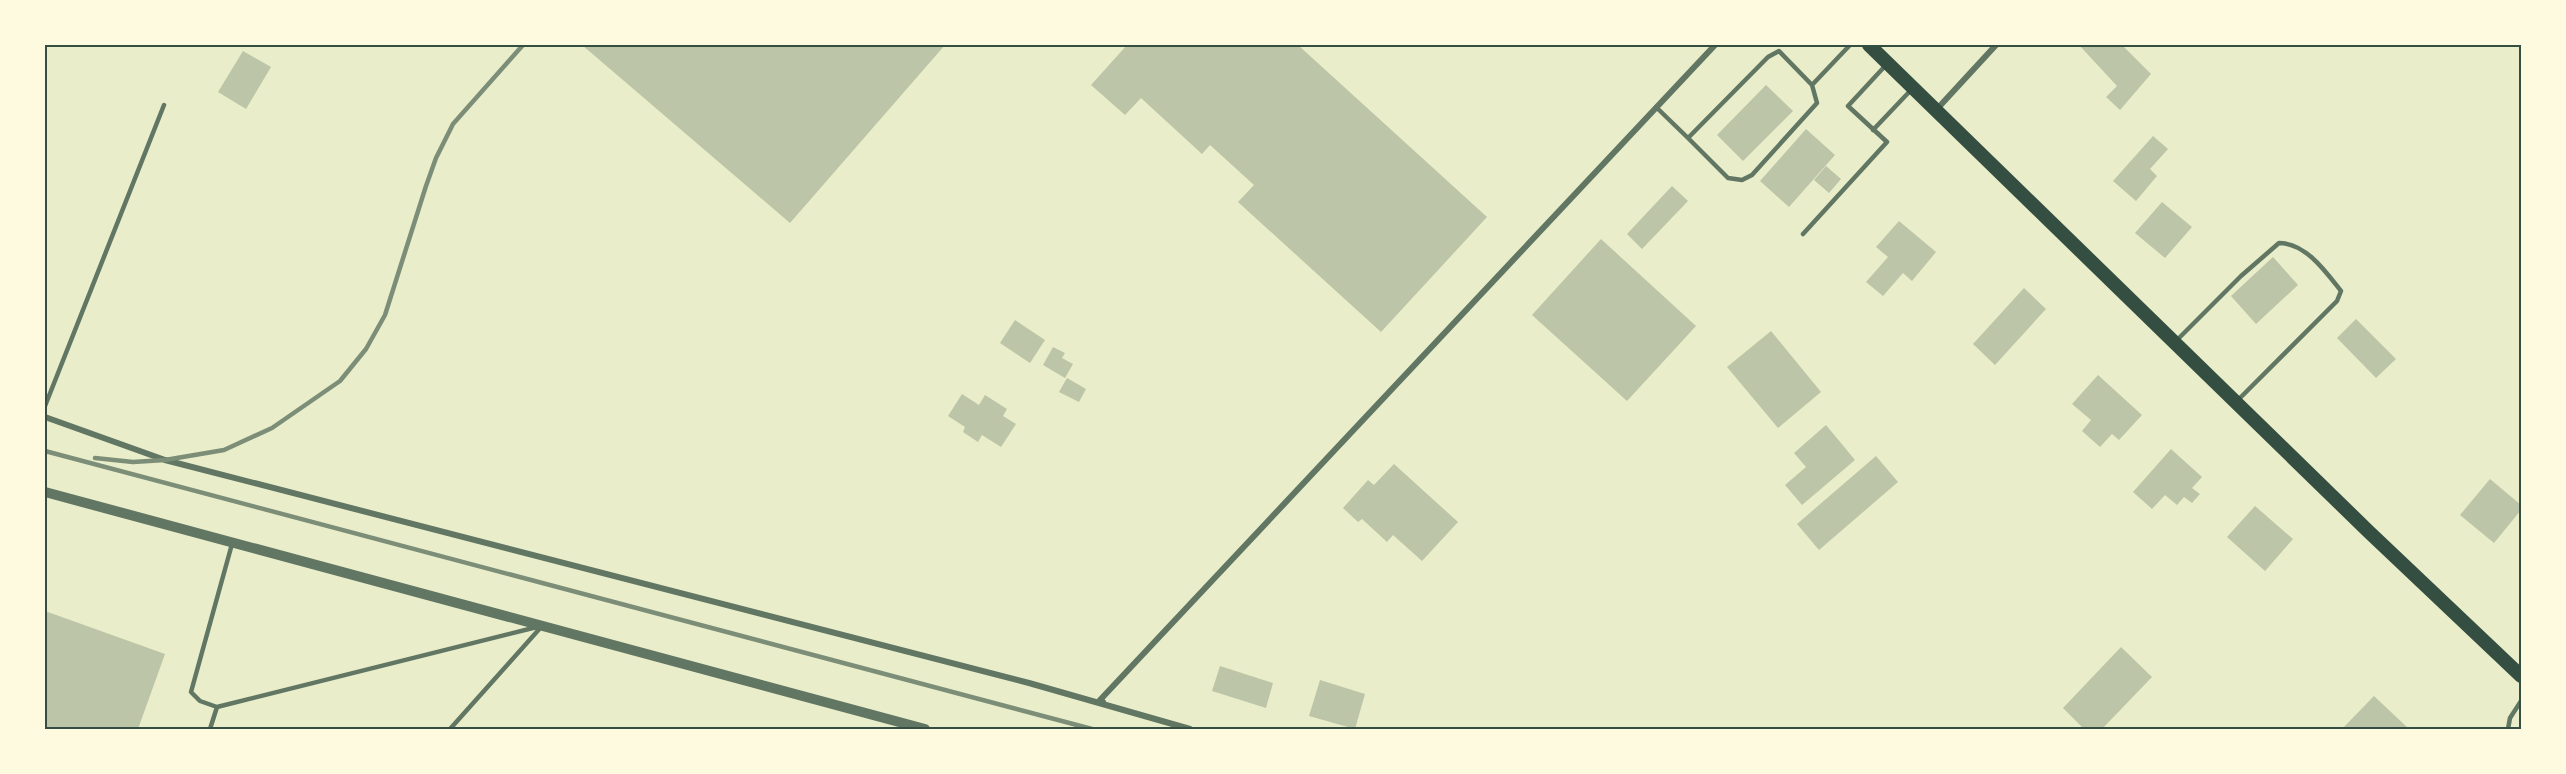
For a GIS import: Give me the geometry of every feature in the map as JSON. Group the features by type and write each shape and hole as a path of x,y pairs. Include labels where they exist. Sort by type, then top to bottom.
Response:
{"main road":[{"path":"1869,45 2521,676"}],"street":[{"path":"1108,705 1100,700 1714,45"},
{"path":"1937,110 1996,45"},
{"path":"45,417 165,460 1108,705 1190,729"},
{"path":"45,492 924,729"}],"lane":[{"path":"1812,85 1850,45"},
{"path":"1656,107 1728,178 1742,180 1752,175 1817,103 1812,85 1779,51 1768,57 1688,138"},
{"path":"1803,234 1887,142 1848,106 1888,63"},
{"path":"1874,130 1914,87"},
{"path":"45,406 164,105"},
{"path":"2175,342 2241,276 2279,243 2287,243 2304,251 2325,271 2341,291 2337,301 2236,402"},
{"path":"232,543 191,692 200,701 217,707 542,626"},
{"path":"450,729 542,626"},
{"path":"2508,729 2510,718 2521,701"},
{"path":"210,729 217,707"}],"building":[{"path":"582,45 945,45 790,223"},
{"path":"1127,45 1298,45 1487,217 1381,332 1238,202 1254,185 1210,145 1202,154 1141,98 1125,115 1091,85"},
{"path":"2079,45 2122,45 2151,74 2120,110 2106,97 2117,86"},
{"path":"243,51 271,67 246,109 218,92"},
{"path":"1766,85 1793,111 1743,161 1717,135"},
{"path":"1806,129 1835,155 1789,207 1760,181"},
{"path":"2153,136 2168,149 2150,169 2157,176 2136,201 2113,181"},
{"path":"1826,166 1841,179 1829,193 1814,180"},
{"path":"1672,186 1688,201 1642,249 1627,234"},
{"path":"2162,202 2192,227 2165,258 2135,233"},
{"path":"1899,221 1936,252 1912,281 1903,273 1883,296 1866,282 1888,257 1876,247"},
{"path":"1601,239 1696,326 1627,401 1532,315"},
{"path":"2273,257 2298,285 2256,324 2231,296"},
{"path":"2024,288 2046,309 1995,365 1973,344"},
{"path":"2356,319 2396,359 2376,378 2337,338"},
{"path":"1015,320 1045,340 1030,363 1000,343"},
{"path":"1771,331 1821,392 1778,428 1727,367"},
{"path":"1053,347 1065,353 1062,358 1073,364 1065,378 1043,365"},
{"path":"2098,375 2142,415 2119,440 2112,434 2100,447 2082,431 2091,420 2072,404"},
{"path":"1067,378 1086,389 1079,402 1059,392"},
{"path":"962,394 979,405 985,395 1007,409 1003,416 1016,424 1001,447 982,435 978,442 963,432 965,427 948,416"},
{"path":"1826,425 1855,460 1802,505 1785,485 1806,467 1794,453"},
{"path":"2171,449 2202,477 2192,488 2200,494 2192,503 2184,497 2177,505 2165,495 2152,509 2133,492"},
{"path":"1876,456 1898,482 1819,550 1797,524"},
{"path":"1394,464 1458,522 1422,561 1393,535 1387,542 1362,519 1358,522 1343,508 1368,480 1374,485"},
{"path":"2490,479 2521,505 2521,510 2494,543 2460,515"},
{"path":"2255,506 2293,539 2265,571 2227,537"},
{"path":"45,611 165,654 138,729 45,729"},
{"path":"2121,647 2152,677 2102,729 2084,729 2063,708"},
{"path":"1220,666 1273,683 1266,708 1212,691"},
{"path":"1320,680 1365,694 1355,729 1309,716"},
{"path":"2374,696 2409,729 2342,729"}],"railway":[{"path":"95,458 133,462 165,460 224,450 272,428 340,381 366,349 385,315 426,186 436,158 453,124 523,45"},
{"path":"45,451 1092,729"}]}
